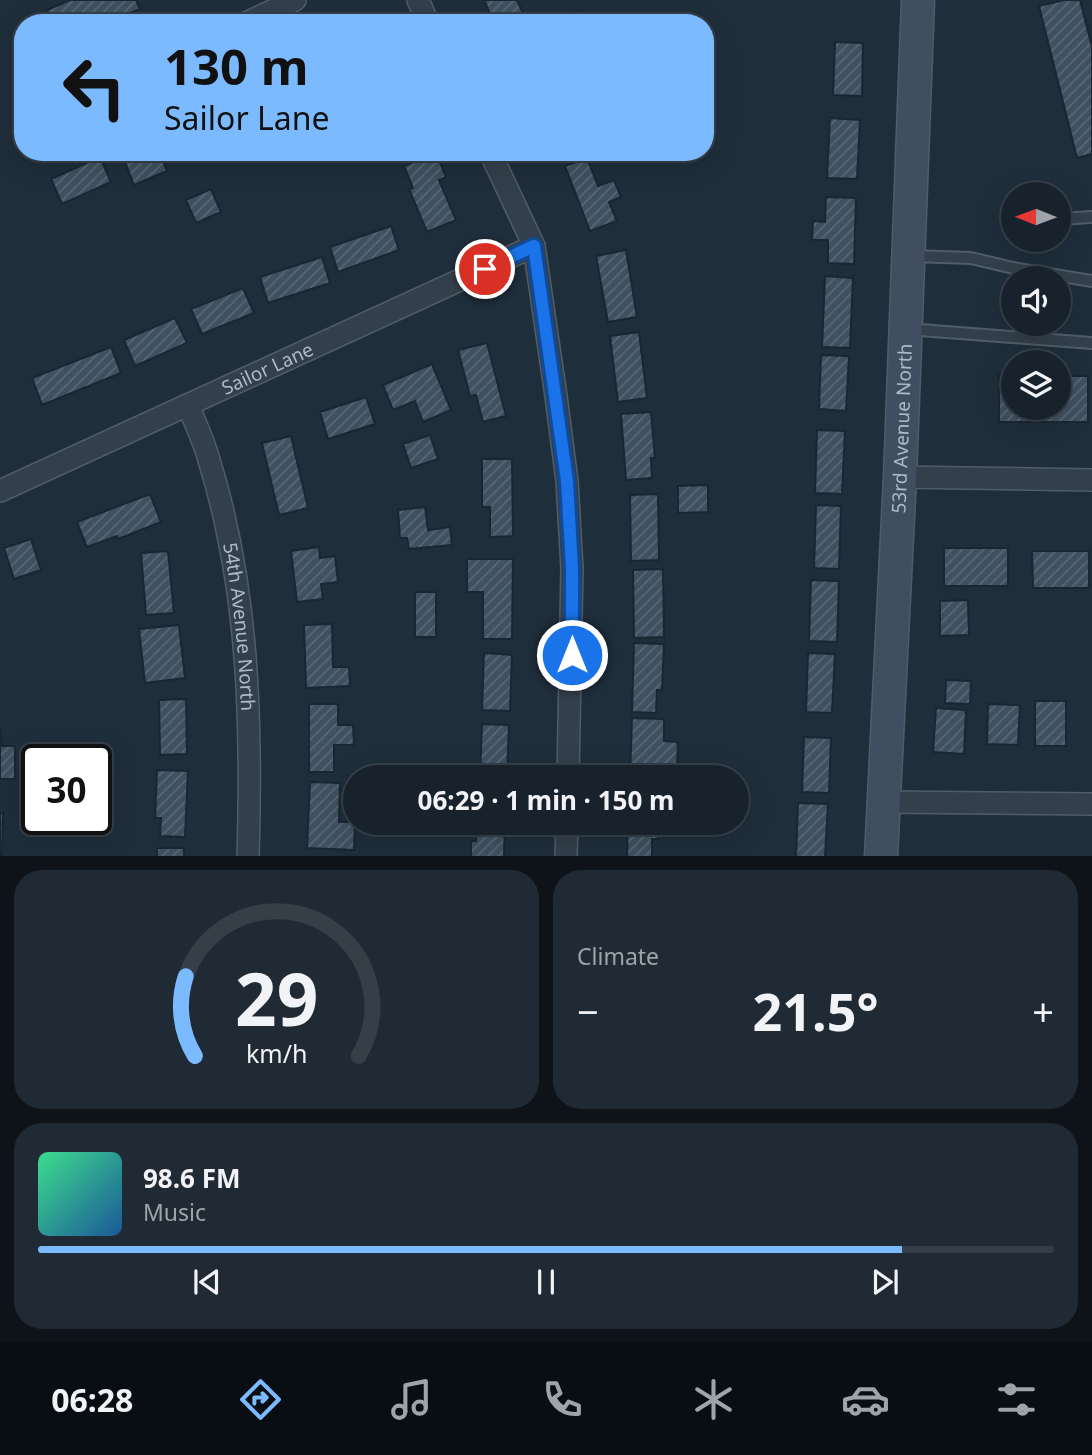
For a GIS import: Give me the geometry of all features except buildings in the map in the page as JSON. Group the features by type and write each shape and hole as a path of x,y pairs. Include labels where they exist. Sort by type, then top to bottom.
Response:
{"street":[{"path":"265,14 295,0"},
{"name":"53rd Avenue North","path":"881,856 900,477 918,0"},
{"path":"494,161 534,246 568,494 572,568 568,765"},
{"name":"Sailor Lane","path":"0,491 534,246"},
{"name":"54th Avenue North","path":"188,405 209,460 229,537 242,617 249,698 248,856"},
{"path":"900,477 1092,480"},
{"path":"883,802 1092,804"},
{"path":"566,856 567,835"}],"lane":[{"path":"1071,218 1092,217"},
{"path":"907,256 971,258 1092,281"},
{"path":"905,328 1092,343"}],"route":[{"path":"485,269 534,246 567,481 572,568 572,655"}]}
